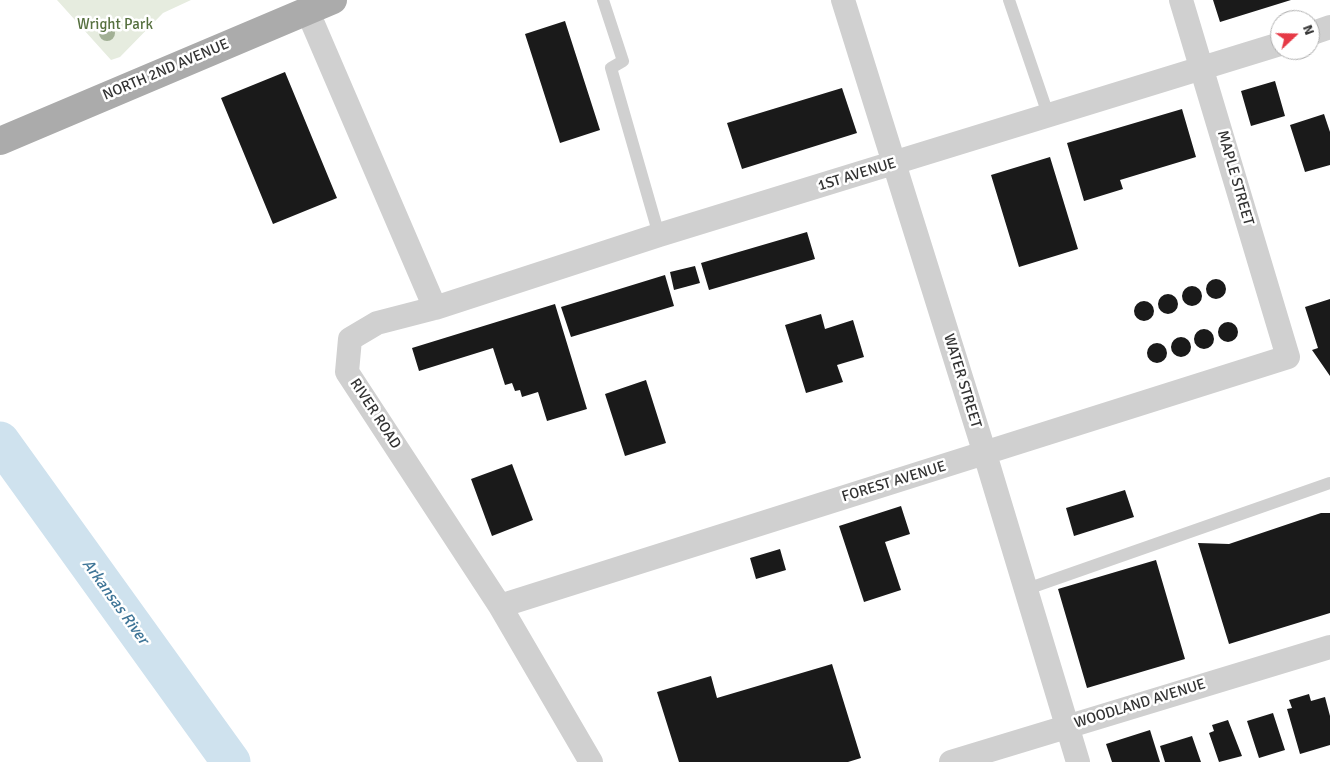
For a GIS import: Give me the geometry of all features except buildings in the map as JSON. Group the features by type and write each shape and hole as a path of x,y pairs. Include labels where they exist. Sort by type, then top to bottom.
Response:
{"main road":[{"name":"NORTH 2ND AVENUE","path":"0,141 333,0"}],"street":[{"name":"WATER STREET","path":"844,0 1027,589 1078,762"},
{"name":"MAPLE STREET","path":"1181,0 1288,357"},
{"path":"307,10 435,308"},
{"name":"1ST AVENUE","path":"435,308 659,235 1270,47"},
{"name":"RIVER ROAD","path":"435,308 377,324 350,339 348,372 500,606 591,762"},
{"name":"FOREST AVENUE","path":"500,606 1288,357"},
{"name":"WOODLAND AVENUE","path":"951,762 1330,647"}],"lane":[{"path":"603,0 623,61 611,68 659,235"},
{"path":"1008,0 1048,117"},
{"path":"1027,589 1330,483"}],"green space":[{"name":"Wright Park","path":"57,0 191,0 163,13 120,57 111,60"}],"waterway":[{"name":"Arkansas River","path":"0,441 231,762"}]}
